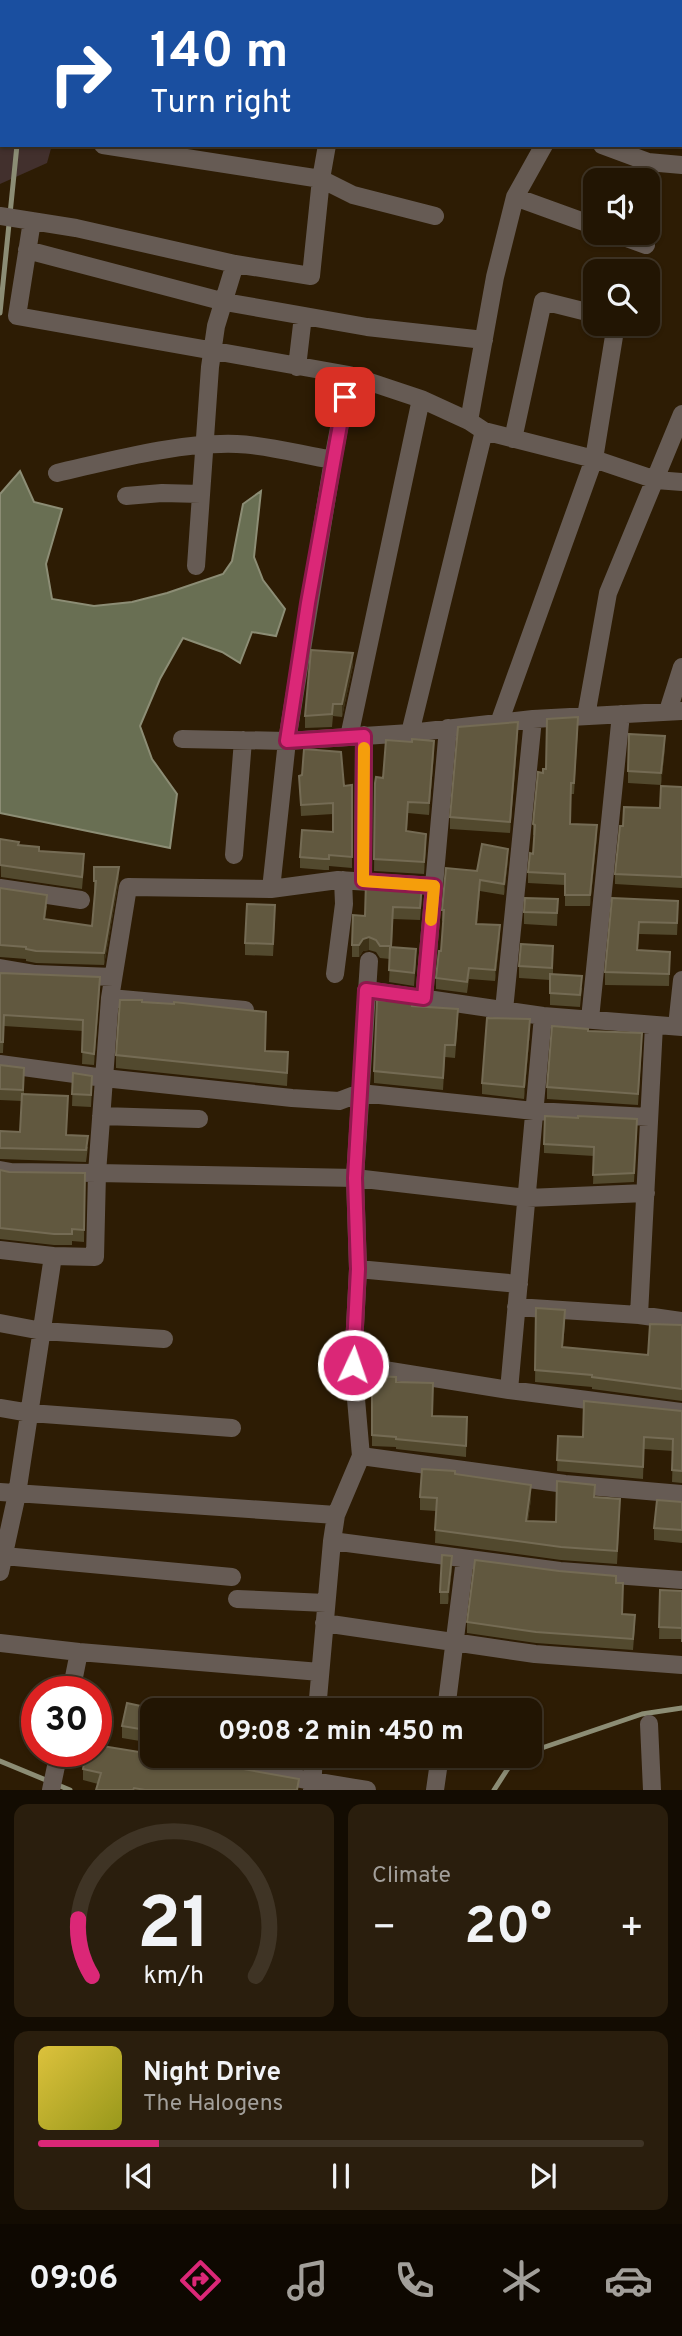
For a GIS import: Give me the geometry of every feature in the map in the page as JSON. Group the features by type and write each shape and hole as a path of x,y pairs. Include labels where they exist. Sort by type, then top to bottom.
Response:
{"street":[{"path":"116,147 321,179 353,195 435,216"},
{"path":"13,218 76,228 235,264 312,276 327,147"},
{"path":"410,733 477,426 484,340 495,277 516,197 543,147"},
{"path":"607,147 648,162 682,165"},
{"path":"516,197 583,222"},
{"path":"13,218 27,250 17,316 349,376 421,399 477,426 513,439 594,459 656,480 682,482"},
{"path":"27,250 225,302 367,327 484,340"},
{"path":"196,566 212,350 216,326 235,264"},
{"path":"513,439 543,301 583,311"},
{"path":"298,367 303,316"},
{"path":"499,723 594,459 614,336"},
{"path":"271,889 287,741 332,460 349,376"},
{"path":"363,881 357,736 421,399"},
{"path":"586,716 608,593 682,414"},
{"path":"57,473 205,444 240,444 332,460"},
{"path":"126,496 201,494"},
{"path":"182,739 287,741 410,733 533,719 675,711 682,667"},
{"path":"590,1018 621,714"},
{"path":"504,1010 533,719"},
{"path":"424,998 448,728"},
{"path":"234,855 243,740"},
{"path":"0,1250 52,1256 96,1257 97,1173 110,998 128,887 271,889 343,880 434,886"},
{"path":"335,974 344,904 343,880"},
{"path":"0,888 81,900"},
{"path":"318,1698 336,1515 361,1457 353,1365 358,1269 355,1178 369,961"},
{"path":"0,968 35,974 113,977"},
{"path":"366,990 543,1016 679,1027 682,980"},
{"path":"110,998 245,1010"},
{"path":"509,1390 543,1016"},
{"path":"639,1315 654,1026"},
{"path":"0,1064 104,1078 339,1101 360,1093 534,1111 649,1117"},
{"path":"101,1116 199,1119"},
{"path":"0,1170 355,1178 527,1198 646,1193"},
{"path":"52,1256 30,1413 9,1493 2,1564 232,1577"},
{"path":"358,1269 519,1284"},
{"path":"516,1307 639,1315 682,1321"},
{"path":"0,1323 42,1331 163,1339"},
{"path":"353,1365 509,1390 682,1412"},
{"path":"0,1408 30,1413 232,1428"},
{"path":"361,1457 565,1484 682,1494"},
{"path":"9,1493 336,1515"},
{"path":"332,1541 560,1571 682,1580"},
{"path":"448,1698 466,1559"},
{"path":"237,1599 326,1603"},
{"path":"324,1623 536,1654 682,1665"},
{"path":"0,1643 320,1672"},
{"path":"74,1676 79,1652"},
{"path":"649,1724 652,1790"},
{"path":"51,1790 56,1767"},
{"path":"223,1768 312,1785 367,1790"},
{"path":"435,1790 438,1768"}],"shaded area":[{"path":"0,147 51,147 47,163 0,184"},
{"path":"20,471 34,502 62,509 46,564 52,599 94,606 132,602 223,574 232,561 243,504 261,491 254,557 263,580 285,609 276,636 252,632 240,663 222,652 183,638 160,679 140,726 152,759 177,794 170,848 0,813 0,494"}],"building":[{"path":"311,650 353,653 342,704 333,704 332,714 305,716"},
{"path":"578,717 570,824 597,825 590,895 565,895 565,874 528,872 530,853 533,854 538,772 543,773 543,769 546,769 547,719"},
{"path":"518,722 510,822 450,817 458,727"},
{"path":"629,734 665,736 661,773 628,771"},
{"path":"412,739 434,741 429,803 408,802 406,831 426,834 424,862 374,859 375,783 376,777 383,778 386,740 412,742"},
{"path":"304,749 341,752 344,786 352,785 352,857 300,857 302,830 333,832 333,803 301,805 299,776 302,775"},
{"path":"661,786 682,787 682,877 615,874 624,807 660,808"},
{"path":"0,839 19,842 18,845 39,847 39,851 84,854 82,877 0,865"},
{"path":"482,844 508,849 504,884 480,880 476,924 500,925 495,970 469,968 467,982 436,978 441,951 446,868 477,871"},
{"path":"94,867 119,867 104,953 36,951 26,947 0,945 0,888 47,895 44,919 92,926 96,881"},
{"path":"366,881 422,884 420,908 393,907 391,946 380,946 376,940 369,937 363,939 359,945 352,945 353,915 365,916"},
{"path":"525,898 558,899 557,913 524,912"},
{"path":"612,898 678,901 677,923 639,922 637,950 670,952 669,974 605,972"},
{"path":"247,904 275,905 273,944 245,943"},
{"path":"521,944 553,946 552,968 519,966"},
{"path":"390,947 416,949 414,973 389,970"},
{"path":"0,973 100,977 94,1054 82,1052 83,1020 4,1015 3,1042 0,1042"},
{"path":"550,974 582,976 580,995 550,993"},
{"path":"388,993 413,996 412,1006 458,1009 455,1045 445,1045 443,1078 374,1071 377,1000 388,1001"},
{"path":"120,1000 174,1002 266,1012 265,1051 288,1052 287,1073 116,1055"},
{"path":"487,1018 530,1019 524,1087 482,1083"},
{"path":"552,1026 588,1031 642,1033 638,1094 547,1087"},
{"path":"0,1065 24,1068 23,1090 0,1089"},
{"path":"73,1073 92,1076 91,1095 72,1094"},
{"path":"22,1094 68,1096 66,1135 88,1136 86,1150 0,1148 0,1131 20,1132"},
{"path":"545,1116 637,1119 634,1173 593,1175 594,1147 544,1144"},
{"path":"0,1170 85,1173 84,1230 72,1229 72,1234 54,1234 0,1228"},
{"path":"536,1308 565,1310 562,1347 648,1355 650,1324 682,1325 682,1389 592,1375 535,1370"},
{"path":"372,1376 396,1377 396,1382 433,1383 432,1416 467,1417 466,1446 372,1435"},
{"path":"584,1401 682,1411 682,1471 672,1470 673,1439 644,1437 643,1467 557,1460 558,1436 583,1437"},
{"path":"422,1469 455,1471 455,1474 531,1485 526,1521 556,1522 557,1481 595,1485 594,1497 620,1499 617,1551 561,1547 435,1530 437,1498 420,1497"},
{"path":"657,1500 682,1502 682,1530 654,1528"},
{"path":"442,1555 452,1556 448,1592 440,1592"},
{"path":"475,1560 616,1576 616,1583 623,1583 622,1614 635,1615 633,1639 536,1632 467,1622"},
{"path":"660,1590 682,1591 682,1628 659,1627"},
{"path":"127,1703 140,1706 140,1729 122,1726"},
{"path":"112,1748 140,1752 140,1768 237,1768 299,1779 297,1790 96,1790 101,1773 83,1769 112,1767"}],"waterway":[{"path":"0,313 17,147"},
{"path":"542,1748 642,1714 682,1708"},
{"path":"0,1761 70,1790"},
{"path":"494,1790 508,1768"}],"slow traffic":[{"path":"364,748 363,881 434,886 431,920"}],"route":[{"path":"345,397 332,460 287,741 364,736 363,881 434,886 424,998 366,990 355,1178 358,1269 353,1365"}]}
